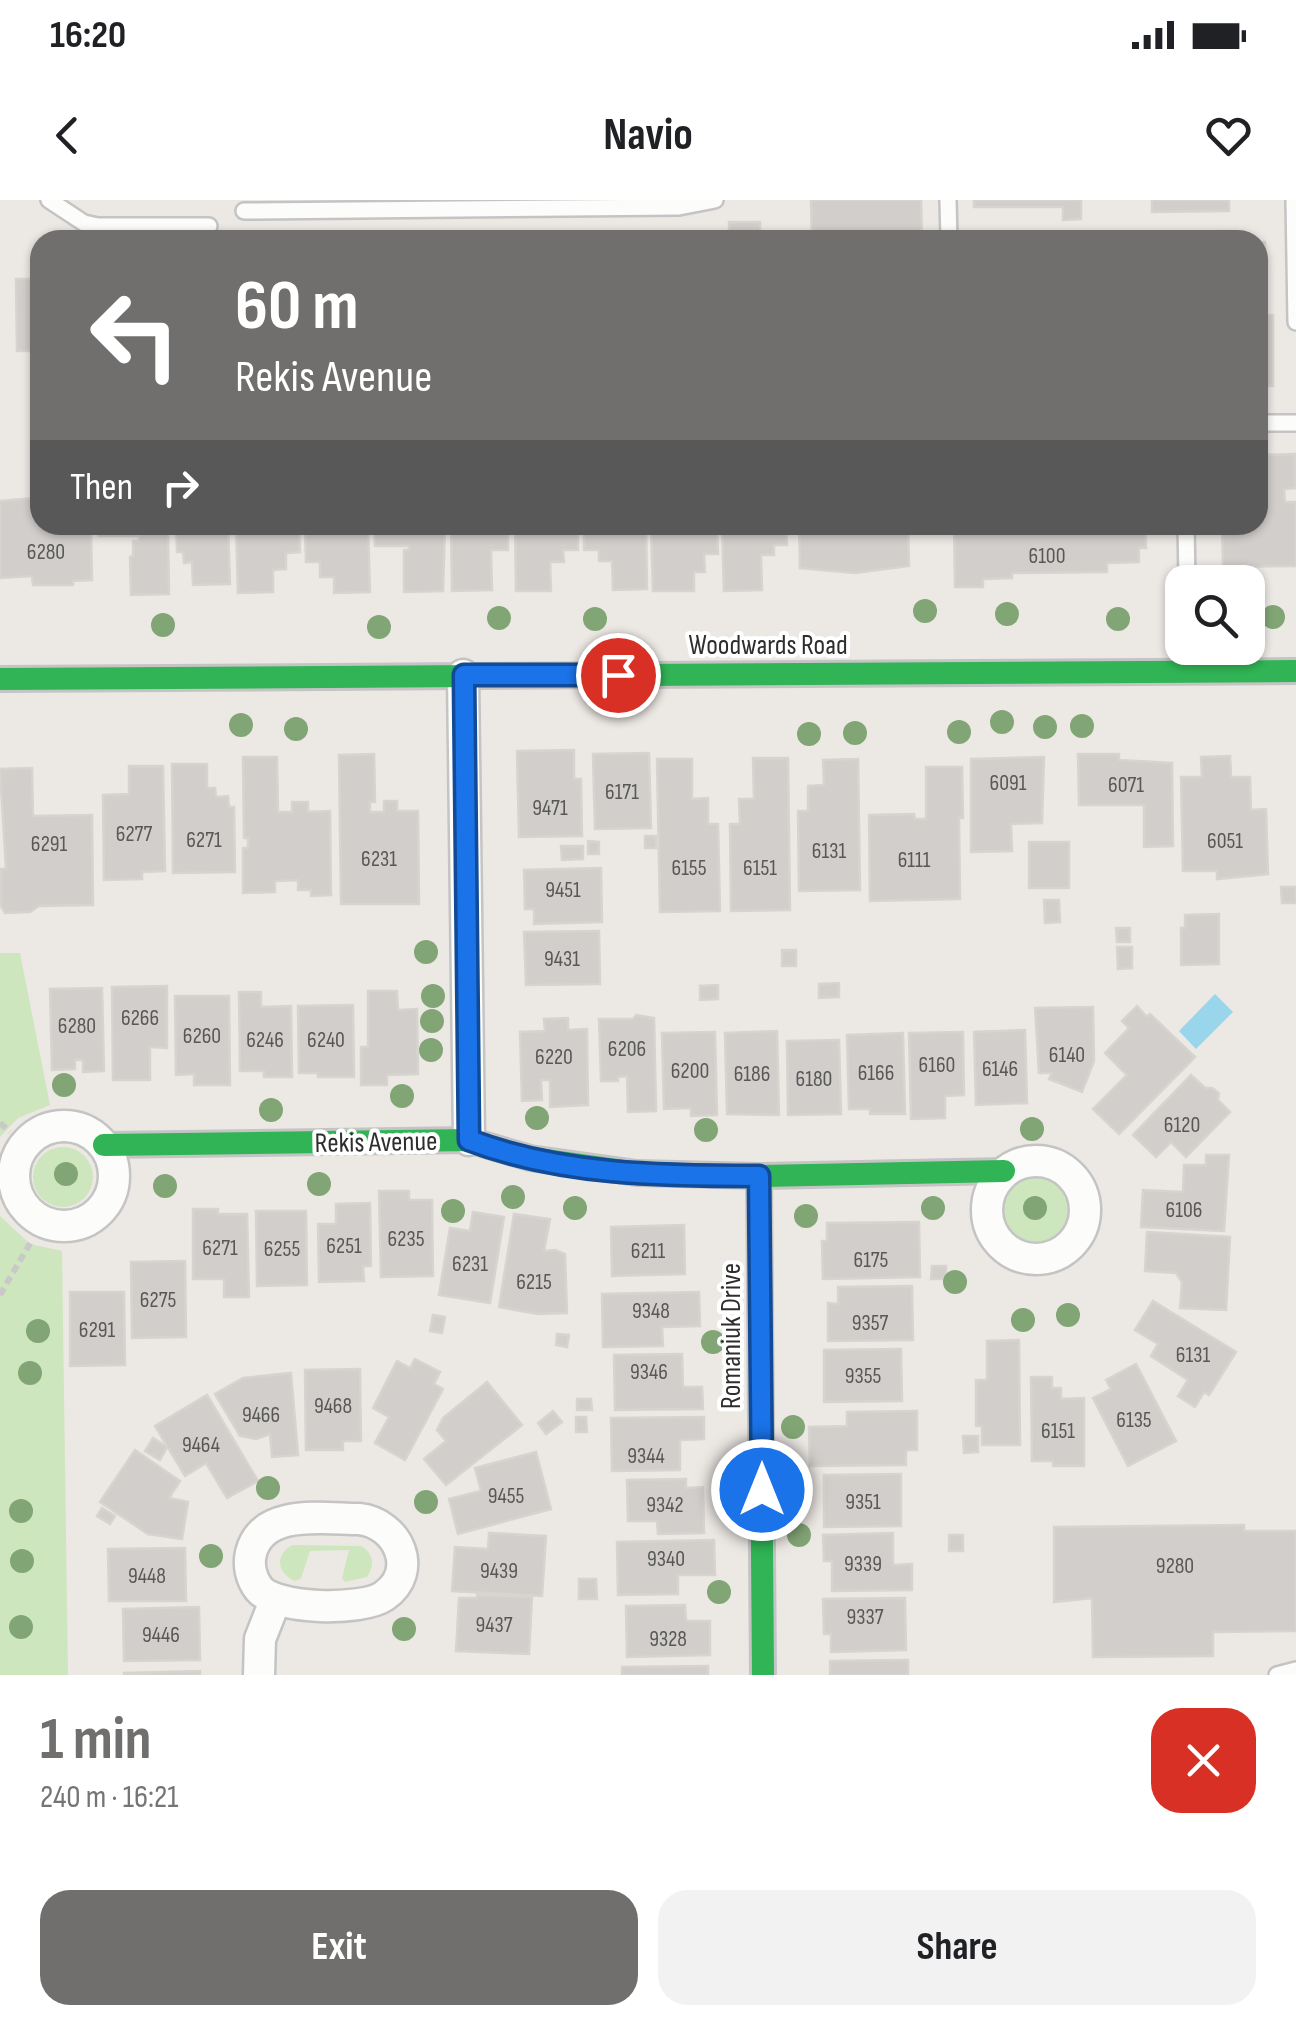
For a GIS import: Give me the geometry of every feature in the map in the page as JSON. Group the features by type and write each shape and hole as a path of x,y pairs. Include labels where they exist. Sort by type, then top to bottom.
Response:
{"street":[{"name":"Woodwards Road","path":"0,678 1189,666 1296,671"},
{"path":"464,675 469,1140"},
{"name":"Rekis Avenue","path":"104,1145 469,1140 509,1154 596,1170 759,1176 1004,1171"},
{"name":"Romaniuk Drive","path":"759,1176 763,1675"},
{"path":"289,1520 367,1520 387,1530 399,1547 399,1576 392,1588 375,1601 298,1605 274,1601 258,1588 250,1562 255,1542 275,1524 289,1520"},
{"path":"260,1675 260,1639 274,1601"}],"lane":[{"path":"48,200 84,223 109,227 209,226"},
{"path":"244,211 402,205 679,207 715,200"},
{"path":"948,200 949,230"},
{"path":"1294,200 1296,322"},
{"path":"80,230 84,223"},
{"path":"1268,424 1296,423"},
{"path":"1186,535 1187,565"},
{"path":"1277,1675 1296,1670"}],"path":[{"path":"0,1123 10,1132"},
{"path":"0,1295 32,1240"}],"green space":[{"path":"0,953 20,953 50,1105 18,1118 0,1137"},
{"path":"63,1147 84,1156 93,1177 84,1198 63,1207 42,1198 33,1177 42,1156"},
{"path":"1036,1177 1049,1179 1059,1187 1067,1197 1067,1223 1059,1233 1049,1241 1036,1243 1023,1241 1013,1233 1005,1223 1003,1210 1005,1197 1013,1187 1023,1179"},
{"path":"0,1216 30,1244 62,1251 68,1675 0,1675"},
{"path":"293,1545 361,1546 371,1556 371,1568 367,1577 345,1582 342,1578 349,1550 310,1551 301,1578 295,1581 284,1573 280,1563 283,1553"}],"water":[{"path":"1215,994 1233,1012 1196,1049 1179,1031"}],"building":[{"path":"811,200 921,200 922,230 812,230"},
{"path":"974,200 1081,200 1081,219 1063,220 1063,207 974,207"},
{"path":"1152,200 1229,200 1229,211 1152,212"},
{"path":"729,222 760,222 760,230 729,230"},
{"path":"16,279 30,279 30,351 17,351"},
{"path":"1268,315 1273,315 1273,386 1268,386"},
{"path":"1295,454 1295,488 1284,489 1285,502 1296,502 1296,566 1223,565 1222,535 1268,535 1268,455"},
{"path":"30,498 30,535 91,535 92,580 73,581 73,585 33,585 32,576 0,578 0,501"},
{"path":"168,535 169,594 131,595 130,557 133,541 139,541 139,536 99,536"},
{"path":"176,535 228,535 230,584 193,585 192,562 184,563 183,552 177,552"},
{"path":"236,535 299,535 300,552 286,553 286,569 273,570 273,592 238,593"},
{"path":"305,535 368,535 370,592 334,593 334,577 320,577 320,562 306,562"},
{"path":"374,535 445,535 443,591 404,592 404,550 409,550 409,546 375,546"},
{"path":"451,535 508,535 508,550 491,550 492,590 452,591"},
{"path":"515,535 578,535 578,550 563,550 564,562 550,562 551,591 516,591"},
{"path":"584,535 646,535 647,589 613,590 612,561 599,561 599,550 584,550"},
{"path":"651,535 717,535 718,554 704,554 705,572 694,572 694,591 653,591"},
{"path":"722,535 786,535 787,545 774,545 774,555 761,555 762,590 724,591"},
{"path":"799,535 908,535 909,566 855,573 800,568"},
{"path":"954,535 1145,535 1146,548 1139,548 1139,562 1107,563 1107,572 1012,573 1012,578 983,579 983,587 955,587"},
{"path":"574,750 574,779 581,779 582,836 519,837 517,751"},
{"path":"649,753 651,828 595,829 593,754"},
{"path":"374,754 375,802 370,802 370,812 384,812 384,801 397,801 397,811 418,811 419,904 341,904 339,755"},
{"path":"1078,754 1119,754 1119,760 1172,763 1173,846 1144,847 1144,805 1079,805"},
{"path":"1230,756 1231,777 1250,777 1251,810 1266,809 1268,874 1217,879 1217,871 1183,871 1181,777 1202,777 1201,757"},
{"path":"243,757 277,757 278,812 292,812 292,802 308,802 308,812 330,811 331,895 311,896 311,890 298,890 298,880 275,881 275,892 243,893 243,848 248,848 248,838 244,838"},
{"path":"1044,757 1042,823 1011,824 1012,851 971,852 971,759"},
{"path":"753,758 788,758 790,910 731,911 730,824 740,824 739,799 754,799"},
{"path":"657,759 692,759 692,799 708,798 708,824 718,824 720,911 660,912"},
{"path":"858,759 860,890 799,891 798,811 808,811 808,786 824,785 823,760"},
{"path":"172,764 207,764 207,788 215,788 216,797 228,796 229,807 234,807 235,872 173,873"},
{"path":"129,766 163,766 165,871 142,872 142,879 104,880 103,795 129,794"},
{"path":"926,767 962,767 960,899 870,901 869,815 914,814 915,819 926,819"},
{"path":"32,768 33,816 92,815 93,905 39,906 30,912 5,913 1,906 1,869 6,869 0,769"},
{"path":"645,836 656,836 656,848 645,848"},
{"path":"588,841 599,842 599,854 588,854"},
{"path":"1029,842 1069,842 1069,888 1029,888"},
{"path":"561,846 583,846 583,859 562,860"},
{"path":"601,868 602,922 534,924 534,909 525,909 524,870"},
{"path":"1281,887 1296,887 1296,903 1282,903"},
{"path":"1044,900 1059,900 1060,922 1045,923"},
{"path":"1219,914 1219,964 1181,965 1185,915"},
{"path":"1116,928 1130,928 1130,942 1117,942"},
{"path":"599,931 600,984 526,985 524,932"},
{"path":"1117,947 1132,947 1132,968 1118,969"},
{"path":"782,950 796,950 796,966 782,966"},
{"path":"839,983 839,997 819,998 819,984"},
{"path":"718,985 718,999 700,1000 700,986"},
{"path":"167,986 167,1048 150,1047 150,1080 113,1080 112,987"},
{"path":"102,988 104,1071 83,1072 83,1060 75,1060 75,1069 52,1070 50,989"},
{"path":"368,991 397,991 398,1010 417,1009 418,1074 387,1075 387,1085 361,1085 361,1047 368,1047"},
{"path":"239,992 261,992 261,1007 291,1006 292,1077 264,1077 264,1071 240,1071"},
{"path":"175,996 229,996 230,1085 194,1085 194,1074 176,1075"},
{"path":"353,1005 354,1077 299,1073 298,1006"},
{"path":"1137,1006 1195,1057 1119,1134 1093,1109 1127,1075 1105,1053 1129,1028 1122,1021"},
{"path":"1093,1007 1094,1061 1082,1092 1049,1079 1052,1073 1039,1073 1035,1008"},
{"path":"636,1015 654,1018 656,1111 628,1112 627,1076 618,1077 618,1081 601,1081 599,1019 633,1019"},
{"path":"568,1018 568,1030 587,1029 588,1105 550,1107 550,1080 541,1080 542,1100 522,1101 520,1032 545,1031 544,1019"},
{"path":"1025,1030 1027,1103 976,1105 974,1032"},
{"path":"777,1031 779,1115 727,1114 725,1033"},
{"path":"715,1032 717,1115 691,1116 691,1108 664,1109 662,1033"},
{"path":"963,1032 964,1095 945,1096 945,1118 911,1119 909,1033"},
{"path":"903,1033 905,1114 870,1114 870,1109 849,1109 847,1035"},
{"path":"839,1040 841,1114 788,1115 787,1041"},
{"path":"1191,1075 1205,1088 1219,1093 1218,1100 1230,1112 1186,1157 1171,1142 1156,1157 1133,1135"},
{"path":"1206,1155 1229,1155 1224,1231 1141,1227 1143,1190 1183,1192 1184,1165 1206,1165"},
{"path":"379,1191 409,1191 409,1200 432,1200 433,1276 381,1277"},
{"path":"370,1203 371,1266 363,1266 364,1281 319,1282 318,1224 336,1224 336,1204"},
{"path":"193,1209 247,1214 249,1297 224,1297 224,1279 193,1279"},
{"path":"256,1211 306,1211 307,1285 257,1286"},
{"path":"473,1212 504,1217 490,1303 439,1295 450,1228 470,1231"},
{"path":"514,1214 550,1219 544,1251 565,1254 567,1313 538,1314 499,1307"},
{"path":"919,1222 920,1277 823,1279 822,1241 827,1241 827,1223"},
{"path":"684,1225 685,1274 612,1276 611,1227"},
{"path":"1147,1232 1230,1237 1226,1310 1180,1308 1182,1282 1176,1273 1145,1271"},
{"path":"185,1261 186,1337 132,1338 131,1262"},
{"path":"932,1266 946,1266 946,1279 931,1279"},
{"path":"912,1286 913,1340 828,1341 828,1303 838,1304 838,1287"},
{"path":"70,1292 124,1292 125,1365 70,1366"},
{"path":"699,1292 700,1326 662,1327 663,1346 603,1347 602,1294"},
{"path":"1153,1301 1236,1352 1209,1395 1204,1392 1195,1407 1178,1396 1188,1380 1151,1356 1158,1344 1135,1330"},
{"path":"433,1315 445,1317 442,1333 430,1331"},
{"path":"557,1334 569,1335 567,1347 556,1345"},
{"path":"1019,1340 1020,1445 982,1445 982,1426 976,1426 976,1380 987,1380 987,1341"},
{"path":"901,1349 902,1401 824,1402 824,1350"},
{"path":"682,1354 683,1387 702,1387 703,1409 615,1410 614,1355"},
{"path":"415,1359 440,1372 434,1384 443,1389 405,1460 375,1443 389,1417 373,1408 397,1361 410,1368"},
{"path":"1136,1364 1176,1441 1128,1466 1093,1398 1111,1389 1106,1380"},
{"path":"360,1369 361,1441 343,1441 343,1450 306,1450 305,1370"},
{"path":"291,1373 298,1455 272,1457 270,1434 256,1439 240,1436 215,1394 243,1378"},
{"path":"1031,1377 1052,1377 1052,1388 1061,1388 1061,1399 1084,1398 1084,1466 1032,1461"},
{"path":"487,1382 522,1425 446,1485 424,1459 446,1441 437,1430 443,1418"},
{"path":"207,1395 258,1481 227,1498 206,1463 185,1476 155,1426"},
{"path":"577,1399 591,1399 592,1410 577,1410"},
{"path":"553,1411 562,1422 546,1434 538,1423"},
{"path":"917,1411 917,1450 906,1450 906,1465 810,1466 809,1427 847,1426 847,1412"},
{"path":"576,1417 586,1417 587,1432 576,1432"},
{"path":"704,1417 704,1439 680,1440 680,1470 612,1471 611,1418"},
{"path":"963,1436 978,1436 978,1452 964,1453"},
{"path":"153,1438 167,1447 160,1460 145,1451"},
{"path":"135,1450 180,1481 169,1498 188,1502 182,1539 148,1534 100,1502"},
{"path":"536,1452 551,1509 458,1534 449,1499 481,1491 475,1468"},
{"path":"901,1474 901,1526 824,1527 824,1475"},
{"path":"686,1479 686,1488 703,1487 704,1533 658,1534 657,1521 628,1521 627,1480"},
{"path":"102,1508 115,1516 110,1524 97,1516"},
{"path":"1244,1525 1244,1531 1296,1531 1296,1631 1213,1632 1213,1656 1093,1657 1092,1598 1054,1602 1054,1527"},
{"path":"489,1533 546,1536 542,1596 452,1591 455,1547 488,1549"},
{"path":"893,1533 893,1565 912,1564 912,1590 832,1591 832,1561 824,1561 823,1535"},
{"path":"949,1535 963,1535 963,1551 949,1551"},
{"path":"714,1540 715,1575 678,1575 678,1594 618,1595 617,1542"},
{"path":"185,1548 186,1601 109,1601 108,1549"},
{"path":"579,1579 596,1579 597,1599 579,1599"},
{"path":"532,1597 529,1654 456,1651 459,1598"},
{"path":"905,1598 906,1650 831,1652 831,1634 824,1634 823,1599"},
{"path":"685,1605 686,1621 710,1621 710,1655 627,1657 626,1606"},
{"path":"199,1607 200,1660 124,1661 123,1609"},
{"path":"908,1660 908,1675 830,1675 830,1661"},
{"path":"708,1666 708,1675 622,1675 622,1667"},
{"path":"200,1671 200,1675 124,1675 124,1673"}],"traffic: fast":[{"path":"0,679 1296,671"},
{"path":"104,1145 469,1140 530,1158 637,1173 759,1176 1004,1171"},
{"path":"759,1176 763,1675"}],"route":[{"path":"618,675 464,675 469,1140 509,1154 596,1170 759,1176 762,1490"}]}
